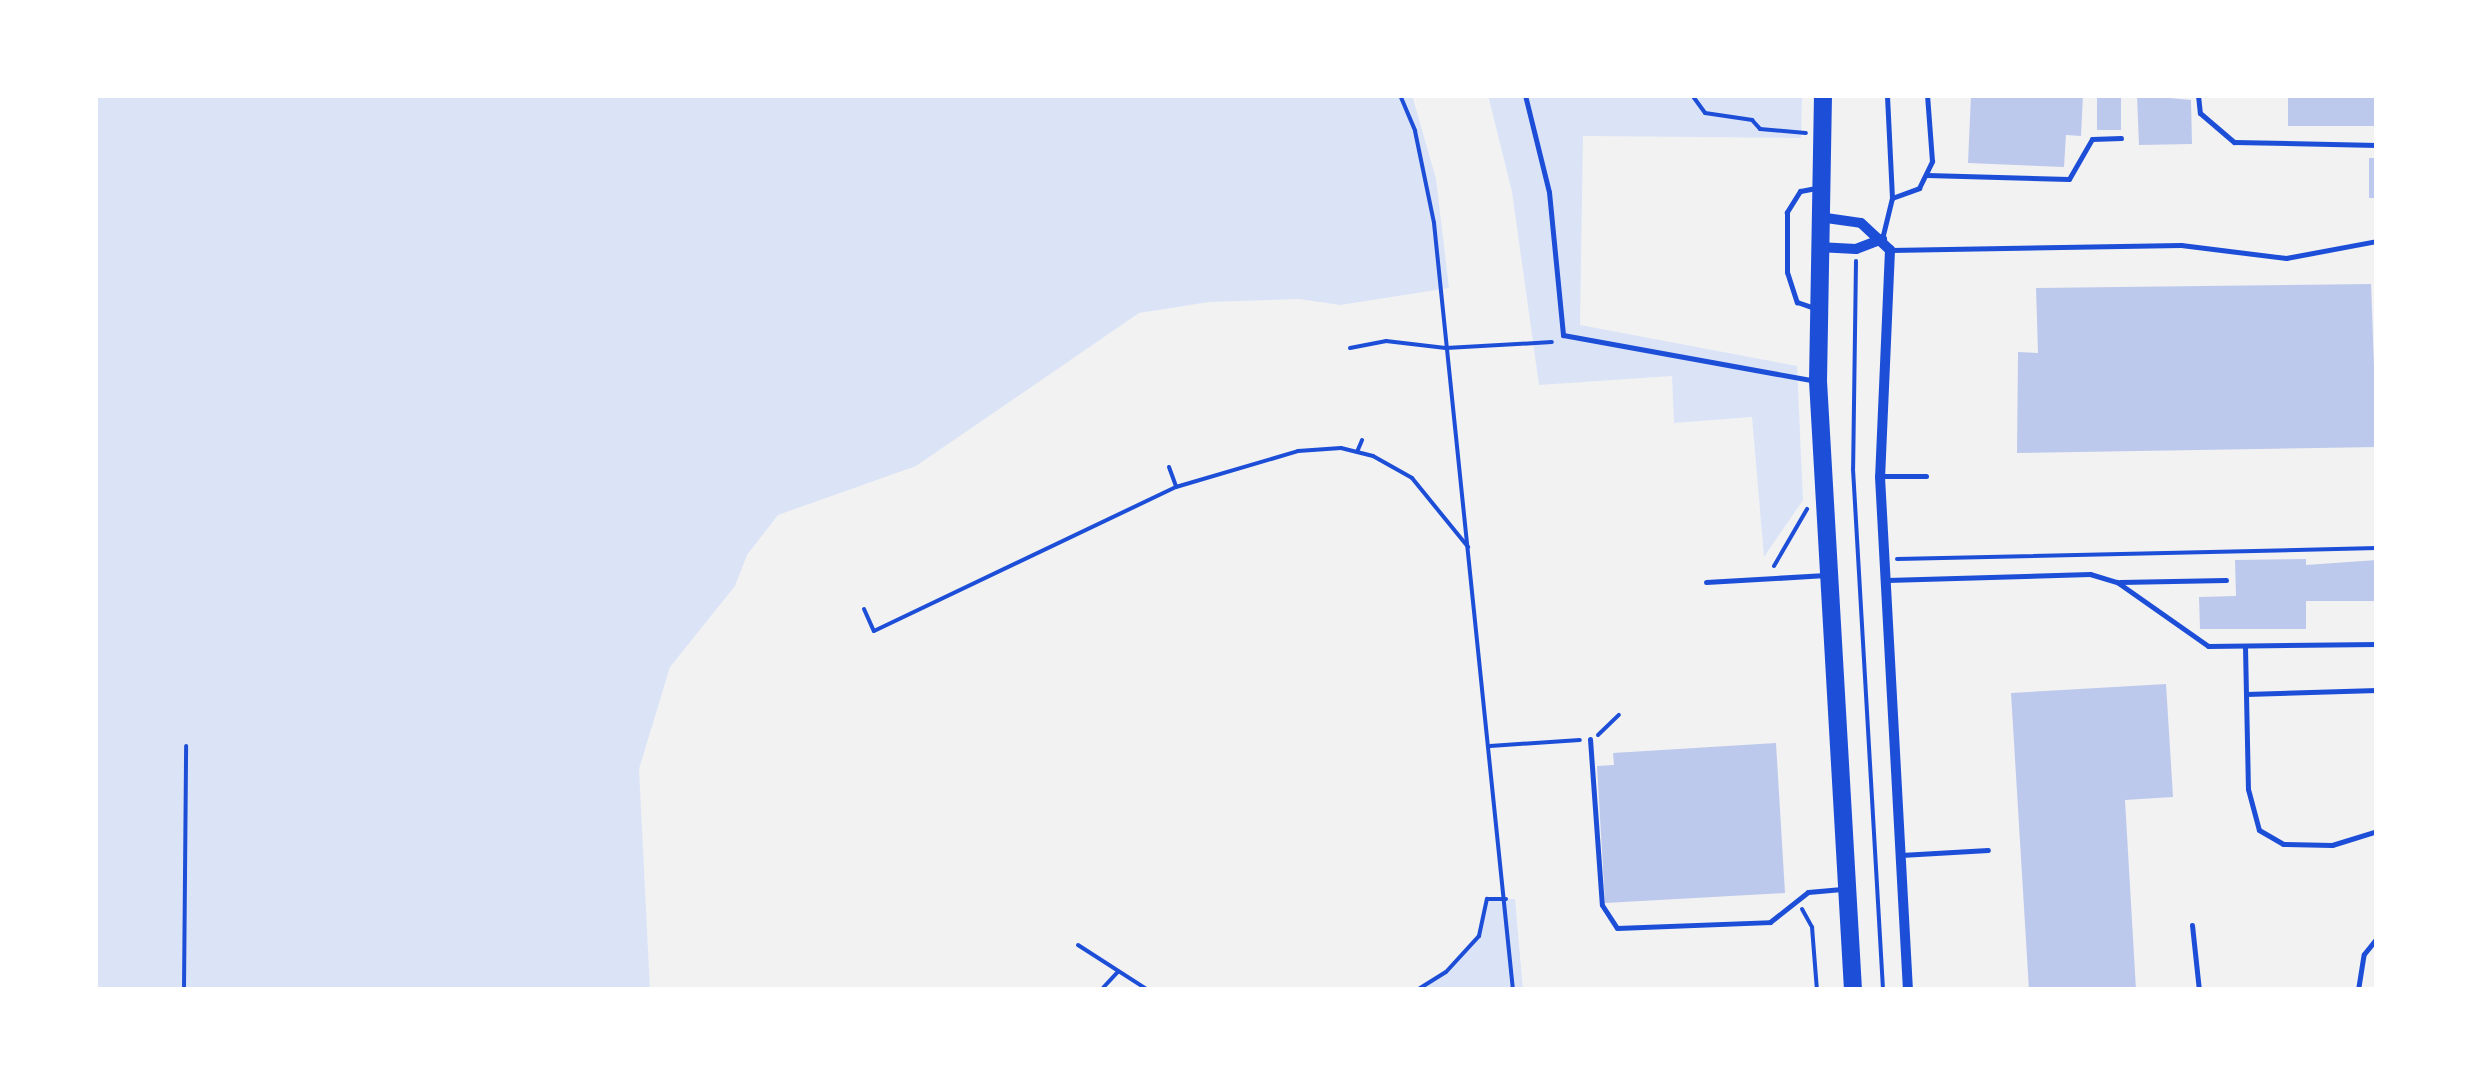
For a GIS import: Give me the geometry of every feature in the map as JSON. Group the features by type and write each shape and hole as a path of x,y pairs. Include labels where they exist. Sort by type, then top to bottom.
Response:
{"highway":[{"path":"1822,95 1818,381 1853,990"}],"street":[{"path":"1818,217 1861,223 1882,238 1890,250 1880,476 1882,560 1908,990"},
{"path":"1818,248 1856,249 1882,238"}],"lane":[{"path":"1525,95 1549,192 1559,320 1572,341 1818,381"},
{"path":"1882,238 1892,198 1887,95"},
{"path":"1892,198 1910,195 1927,175 1933,145 1927,95"},
{"path":"2198,95 2200,113 2234,142 2377,145"},
{"path":"1927,175 2069,178 2092,139 2121,138"},
{"path":"1818,309 1797,302 1787,272 1787,212 1800,191 1819,188"},
{"path":"1890,250 2181,244 2286,258 2377,241"},
{"path":"1880,476 1926,476"},
{"path":"1884,580 2061,571 2117,582 2226,580"},
{"path":"1706,582 1829,575"},
{"path":"2117,582 2208,646 2377,644"},
{"path":"2245,647 2248,789 2258,830 2284,844 2332,845 2377,831"},
{"path":"2246,694 2377,690"},
{"path":"1590,739 1602,904 1617,928 1770,922 1808,892 1845,889"},
{"path":"1900,855 1988,850"},
{"path":"2192,925 2200,990"},
{"path":"2358,990 2364,954 2377,938"}],"path":[{"path":"1400,95 1427,174 1513,990"},
{"path":"1692,95 1705,113 1752,120 1760,130 1821,134"},
{"path":"1856,249 1854,470 1883,990"},
{"path":"1350,348 1396,341 1446,348 1572,341"},
{"path":"1356,452 1362,440"},
{"path":"864,609 874,631 1176,486 1298,451 1356,452 1412,478 1468,547"},
{"path":"1169,467 1176,486"},
{"path":"1767,578 1823,480"},
{"path":"1882,560 2377,548"},
{"path":"1490,746 1590,739 1619,715"},
{"path":"184,990 186,746"},
{"path":"1417,990 1446,972 1479,936 1488,899 1506,898"},
{"path":"1796,901 1812,927 1817,990"},
{"path":"1078,945 1148,990"},
{"path":"1100,990 1119,971"}],"shaded area":[{"path":"95,95 1412,95 1436,179 1449,288 1340,305 1299,299 1209,302 1139,313 916,466 778,515 747,555 735,586 670,667 639,769 650,990 95,990"},
{"path":"1488,95 1802,95 1801,138 1583,136 1580,325 1797,366 1803,500 1764,557 1752,417 1674,423 1672,376 1539,385 1512,192"},
{"path":"1487,899 1515,899 1523,990 1417,990 1446,972 1479,936"}],"building":[{"path":"1971,95 2083,95 2081,136 2066,135 2064,167 1968,163"},
{"path":"2097,95 2121,95 2121,130 2097,130"},
{"path":"2137,95 2191,100 2192,144 2139,145"},
{"path":"2288,95 2377,95 2377,126 2288,126"},
{"path":"2369,158 2377,158 2377,198 2369,198"},
{"path":"2371,284 2377,447 2017,453 2018,352 2038,353 2036,288"},
{"path":"2306,559 2306,565 2377,560 2377,601 2306,601 2306,629 2200,629 2199,597 2236,596 2235,560"},
{"path":"2166,684 2173,797 2125,800 2136,990 2029,990 2011,693"},
{"path":"1776,743 1785,893 1605,903 1597,766 1614,765 1613,753"}]}
